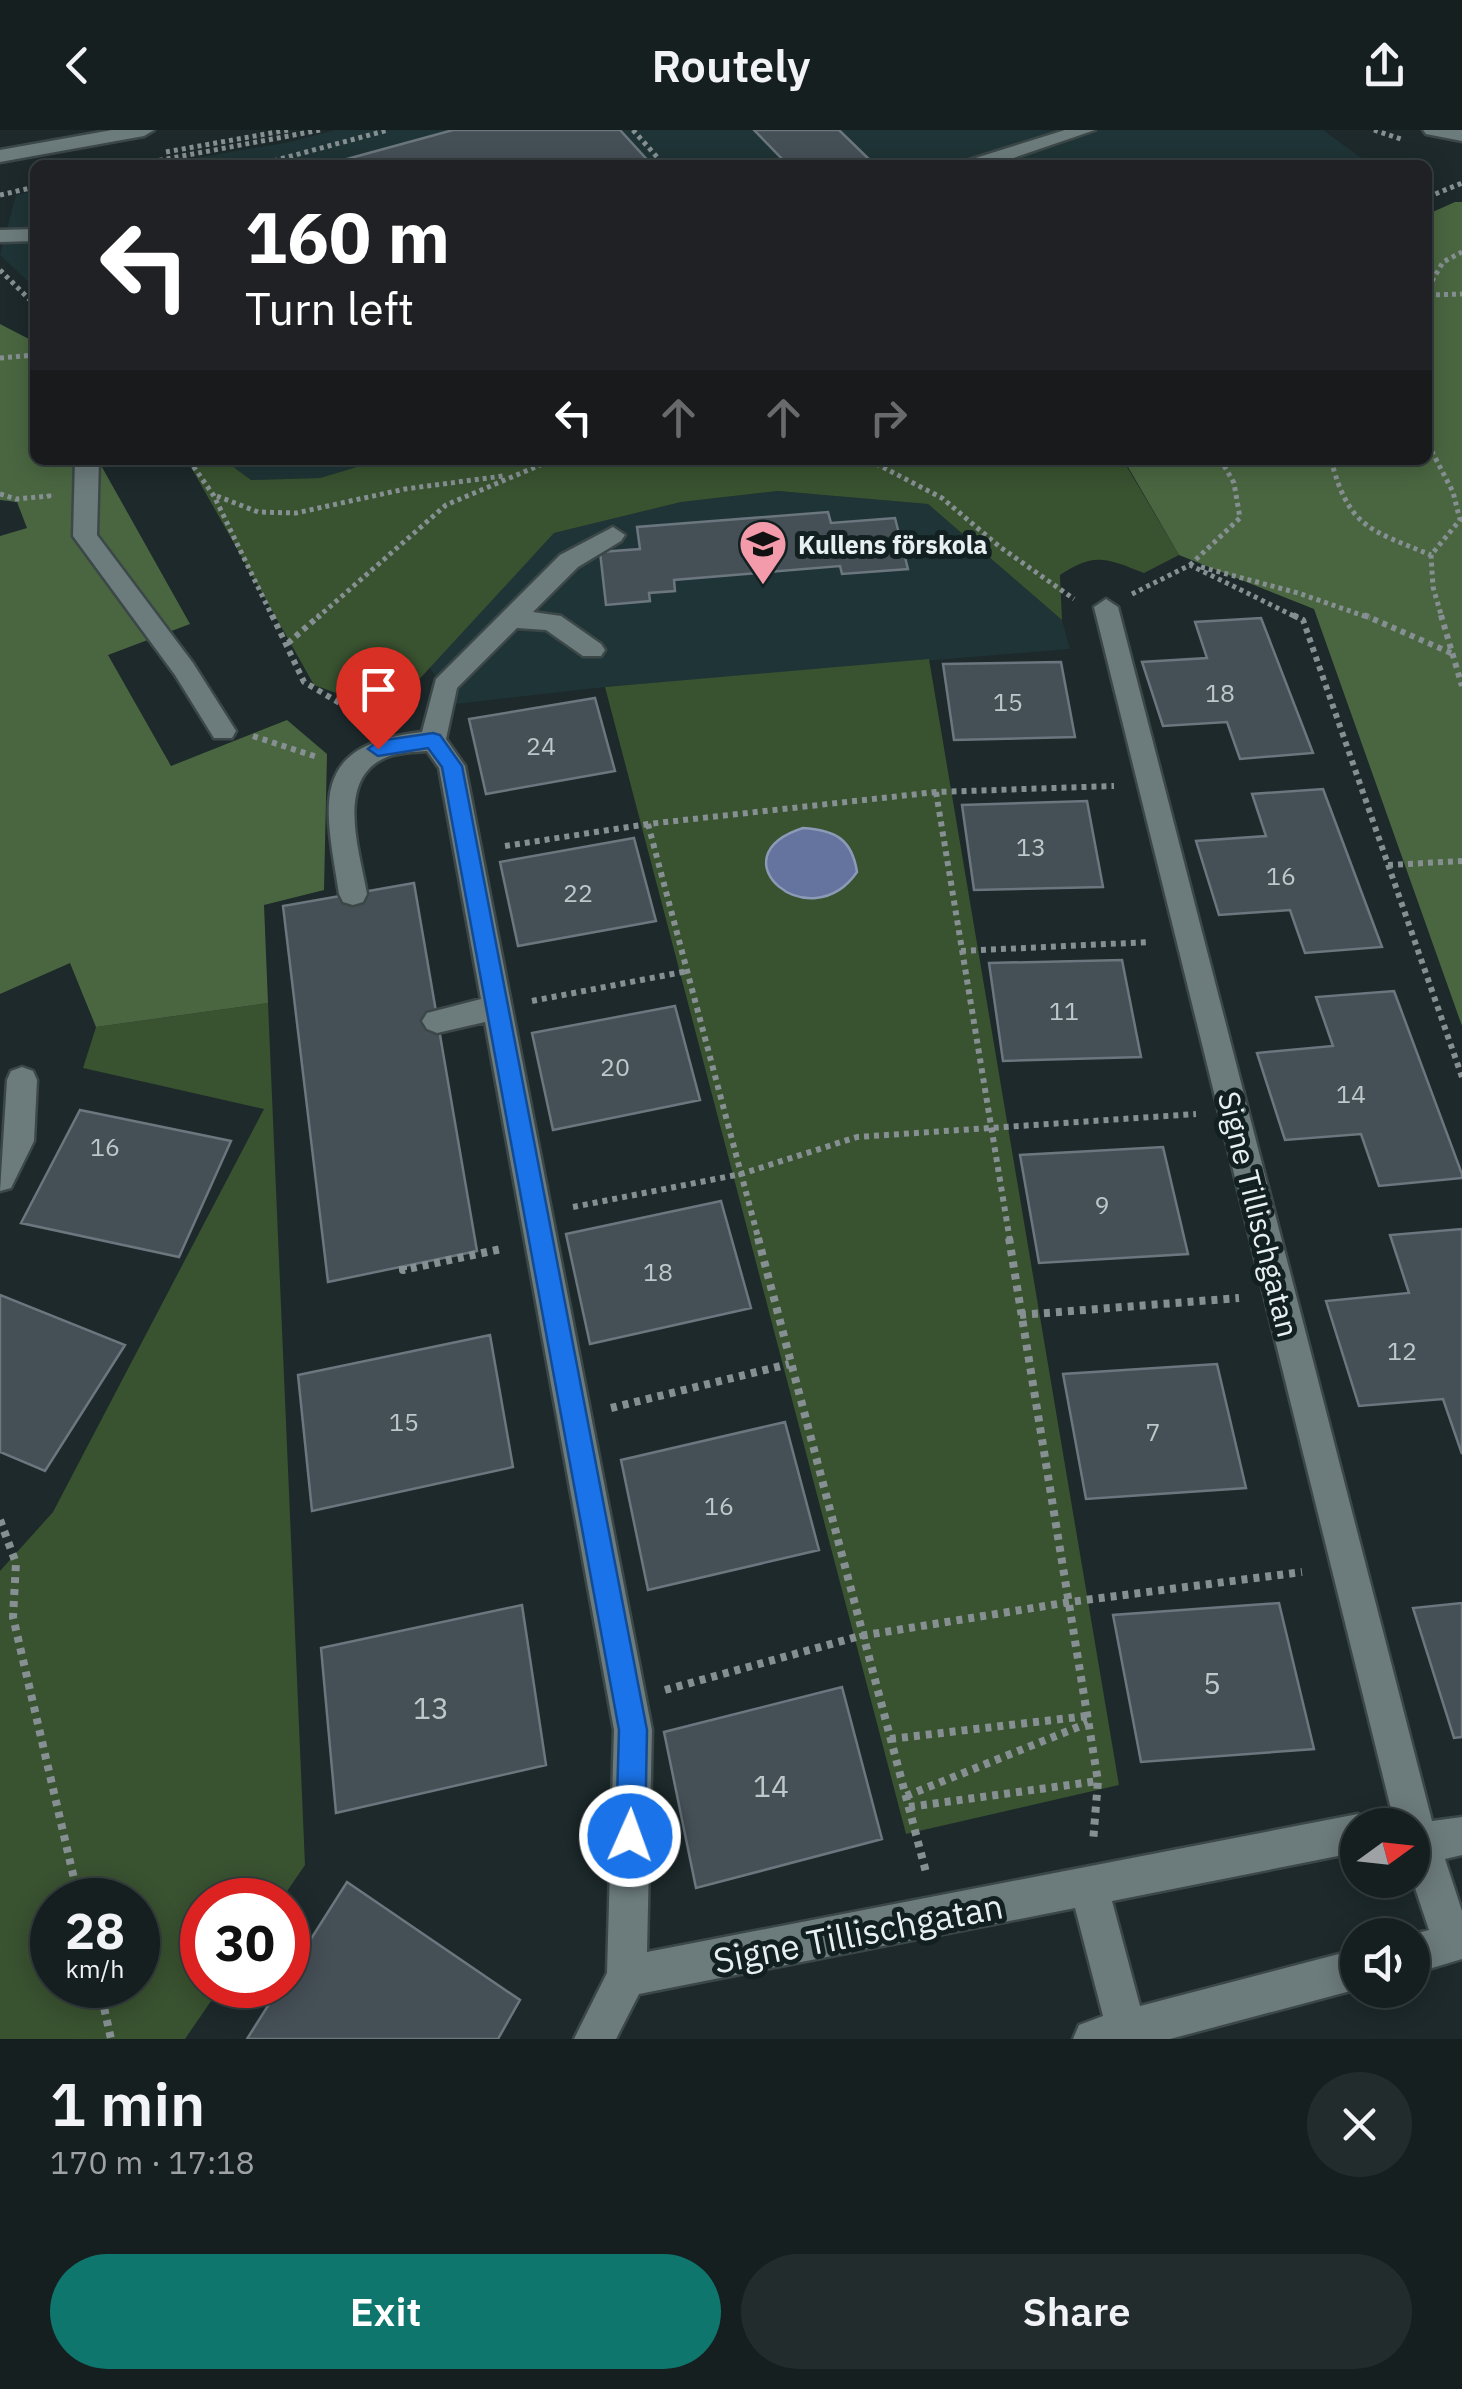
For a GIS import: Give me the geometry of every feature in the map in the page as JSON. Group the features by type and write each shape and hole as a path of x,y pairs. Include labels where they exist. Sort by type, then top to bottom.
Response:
{"street":[{"path":"0,156 144,130"},
{"path":"989,160 1085,130"},
{"path":"1433,130 1462,134"},
{"path":"0,236 30,235"},
{"path":"87,465 84,536 184,669 222,731"},
{"path":"594,2039 627,1976 633,1730 508,1006 452,766 433,740 445,686 569,561 613,536"},
{"name":"Signe Tillischgatan","path":"1106,607 1404,1808"},
{"path":"513,619 552,622 592,650"},
{"path":"353,894 340,793 352,766 378,749 433,740"},
{"path":"438,1020 508,1006"},
{"path":"0,1178 19,1141 22,1080"},
{"path":"1430,1832 1462,1836"},
{"name":"Signe Tillischgatan","path":"627,1976 1340,1837"},
{"name":"Signe Tillischgatan","path":"1430,1884 1453,1944 1430,1950"},
{"path":"1089,1888 1116,2036 1340,1974"}],"path":[{"path":"154,154 288,130"},
{"path":"161,160 320,130"},
{"path":"277,160 388,130"},
{"path":"632,130 659,160"},
{"path":"1374,130 1416,144"},
{"path":"1432,196 1462,183"},
{"path":"0,195 30,187"},
{"path":"1432,282 1444,262 1462,252"},
{"path":"0,270 30,300"},
{"path":"1432,289 1462,294"},
{"path":"0,358 30,355"},
{"path":"1432,452 1453,492 1461,521 1431,555 1433,587 1462,686"},
{"path":"193,465 214,496 304,682 380,722"},
{"path":"288,643 446,504 539,465"},
{"path":"879,465 942,498 1000,547 1077,601 1106,607 1190,565 1240,518 1234,483 1224,465"},
{"path":"1332,465 1341,498 1372,531 1431,555"},
{"path":"214,496 258,512 296,513 405,488 514,475"},
{"path":"1453,492 1462,495"},
{"path":"1190,565 1303,591 1384,620 1452,652"},
{"path":"1190,565 1303,620 1462,1077"},
{"path":"222,731 250,734 352,766"},
{"path":"490,849 648,824 936,792 1120,786"},
{"path":"936,792 1098,1780 1089,1888"},
{"path":"648,824 860,1636 920,1847"},
{"path":"1388,865 1462,861"},
{"path":"961,952 1156,942"},
{"path":"508,1006 688,972"},
{"path":"558,1210 741,1174 857,1137 1197,1114"},
{"path":"403,1266 403,1270 504,1249"},
{"path":"1020,1315 1239,1298"},
{"path":"594,1412 790,1364"},
{"path":"0,1520 16,1564 14,1617 74,1878"},
{"path":"663,1690 860,1636 1070,1602 1302,1572"},
{"path":"890,1738 1087,1719"},
{"path":"906,1796 1087,1719"},
{"path":"909,1806 1098,1780"},
{"path":"104,2008 111,2039"}],"shaded area":[{"path":"335,130 1323,130 1364,160 183,160 290,142"},
{"path":"30,192 30,283 0,255 16,195"},
{"path":"231,465 363,465 320,478 251,480"},
{"name":"Kullens förskola","path":"778,491 928,504 1062,620 1070,649 605,687 456,704 429,667 554,533 681,502"}],"green space":[{"path":"1462,202 1462,1026 1314,609 1179,555 1127,465 1432,465 1432,212"},
{"path":"0,324 30,341 30,465 101,465 190,624 108,655 171,766 287,720 327,754 324,890 264,905 268,1003 96,1027 70,963 0,994 0,536 27,528 17,502 0,500"},
{"path":"190,465 231,465 251,480 320,478 363,465 1126,465 1179,555 1144,573 1101,560 1072,568 1060,575 1062,620 928,504 778,491 681,502 554,533 389,712 314,685"},
{"path":"929,659 1119,1785 906,1834 605,687"},
{"path":"268,1003 305,1865 296,1878 180,1878 180,2008 206,2008 185,2039 0,2039 0,1571 53,1512 264,1109 83,1068 96,1027"}],"water":[{"path":"803,828 833,834 851,851 857,872 837,891 816,898 796,896 779,886 768,873 767,857 778,841"}],"building":[{"path":"453,130 620,130 647,160 343,160"},
{"path":"754,130 839,130 870,160 783,160"},
{"path":"828,512 831,523 895,518 908,569 842,574 840,566 674,580 675,591 649,593 650,601 606,605 600,552 640,549 637,527"},
{"path":"1261,618 1313,753 1240,759 1227,722 1163,726 1142,662 1207,658 1195,622"},
{"path":"1061,662 1075,737 954,740 943,664"},
{"path":"595,698 615,771 486,794 469,719"},
{"path":"1323,789 1382,947 1305,953 1290,910 1219,915 1196,841 1266,836 1252,794"},
{"path":"1087,801 1103,887 974,890 962,805"},
{"path":"634,838 656,921 518,946 500,862"},
{"path":"414,883 477,1251 328,1282 283,906"},
{"path":"1122,960 1141,1057 1003,1061 989,963"},
{"path":"1394,991 1462,1178 1379,1186 1361,1134 1285,1140 1257,1053 1333,1046 1316,997"},
{"path":"675,1006 700,1100 553,1130 532,1033"},
{"path":"80,1110 231,1141 179,1257 21,1223"},
{"path":"1163,1147 1188,1254 1039,1263 1020,1155"},
{"path":"721,1201 751,1308 590,1344 566,1234"},
{"path":"1462,1229 1462,1454 1443,1399 1359,1406 1326,1301 1409,1293 1390,1235"},
{"path":"0,1295 125,1345 45,1471 0,1452"},
{"path":"490,1335 513,1467 312,1511 298,1375"},
{"path":"1217,1364 1246,1488 1086,1499 1063,1374"},
{"path":"785,1422 819,1550 648,1590 621,1460"},
{"path":"1279,1603 1314,1749 1141,1762 1113,1615"},
{"path":"1462,1603 1462,1737 1454,1738 1413,1608"},
{"path":"522,1605 546,1765 336,1813 321,1648"},
{"path":"842,1687 882,1839 696,1888 664,1732"},
{"path":"347,1882 520,2000 498,2039 247,2039 267,2008 310,2008 310,1940"}],"place":[{"name":"Kullens förskola","path":"763,586"}],"route":[{"path":"378,749 433,740 452,766 633,1730 630,1836"}]}
